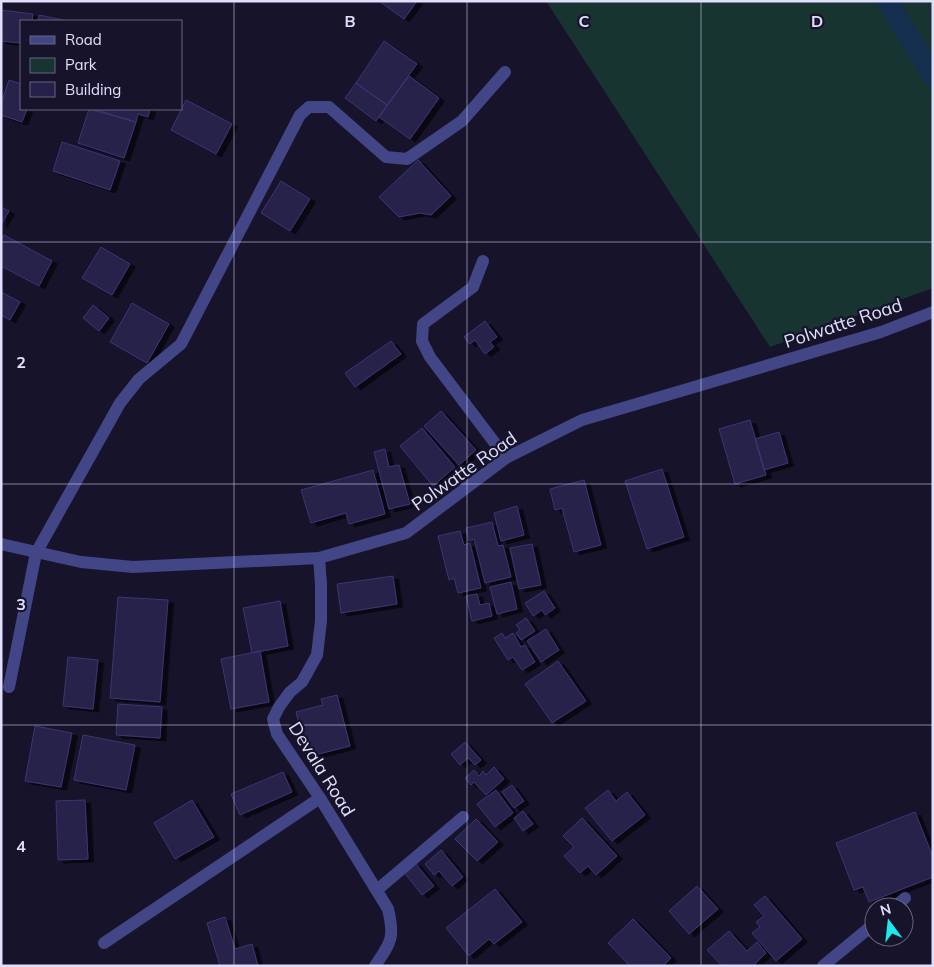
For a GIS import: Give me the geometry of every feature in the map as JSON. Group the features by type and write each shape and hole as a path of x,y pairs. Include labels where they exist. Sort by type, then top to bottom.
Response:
{"street":[{"path":"9,687 36,553 120,403 139,379 181,344 300,115 309,107 329,107 386,157 407,159 462,120 505,72"},
{"path":"484,261 473,287 424,324 422,341 430,357 506,458"},
{"name":"Polwatte Road","path":"1,544 81,562 133,568 319,558 406,532 506,458 582,420 881,332 933,312"},
{"name":"Devala Road","path":"319,558 321,621 316,655 302,682 290,692 278,707 273,719 277,734 320,798 388,909 392,937 375,966"},
{"path":"104,943 320,798"},
{"path":"377,890 462,817"},
{"path":"823,966 864,932"}],"green space":[{"path":"546,1 933,1 933,288 770,347"}],"building":[{"path":"379,1 417,1 404,19"},
{"path":"1,10 33,14 32,20 20,20 20,43 1,41"},
{"path":"39,15 63,20 38,20"},
{"path":"384,41 417,64 387,105 356,83"},
{"path":"409,76 439,98 410,139 379,117"},
{"path":"9,80 20,84 20,110 27,110 22,122 1,115 1,104"},
{"path":"356,83 387,105 376,121 345,98"},
{"path":"186,100 232,124 216,154 171,130"},
{"path":"89,110 136,122 124,158 78,143"},
{"path":"96,110 150,110 148,117 138,114 136,122"},
{"path":"62,142 120,161 110,190 53,171"},
{"path":"418,160 451,196 431,215 420,213 399,217 379,197"},
{"path":"281,181 310,199 290,231 261,213"},
{"path":"1,207 9,211 1,225"},
{"path":"4,235 52,261 39,286 1,266 1,240"},
{"path":"101,247 130,264 112,295 82,278"},
{"path":"1,292 20,302 10,320 1,315"},
{"path":"132,303 169,324 147,363 110,342"},
{"path":"93,305 109,318 99,331 83,318"},
{"path":"485,321 497,337 490,342 494,347 485,354 475,340 470,344 464,337"},
{"path":"391,341 401,354 355,387 345,373"},
{"path":"441,411 476,450 459,465 424,426"},
{"path":"750,420 766,475 735,484 719,429"},
{"path":"422,428 455,467 433,486 400,446"},
{"path":"779,432 788,463 764,470 755,439"},
{"path":"385,449 389,467 399,465 410,504 389,509 374,452"},
{"path":"662,469 684,537 647,549 625,481"},
{"path":"373,470 385,514 349,524 346,513 311,523 301,490"},
{"path":"584,480 601,545 574,552 562,508 555,510 550,489"},
{"path":"517,506 524,535 501,541 494,513"},
{"path":"492,522 498,546 503,545 511,577 485,583 474,539 469,541 466,528"},
{"path":"460,531 464,545 470,543 481,588 458,593 454,578 449,580 438,536"},
{"path":"532,544 541,585 519,589 510,548"},
{"path":"393,576 397,604 341,613 337,584"},
{"path":"511,582 517,609 497,614 490,587"},
{"path":"544,591 555,608 545,615 542,610 533,616 525,603"},
{"path":"477,594 480,605 489,603 492,616 472,621 466,596"},
{"path":"118,597 168,600 160,702 110,698"},
{"path":"280,601 288,646 252,653 243,608"},
{"path":"526,618 535,631 521,640 516,633 520,630 516,625"},
{"path":"546,629 559,650 541,662 527,641"},
{"path":"502,633 505,638 513,633 521,647 525,645 535,662 522,670 513,657 508,660 494,638"},
{"path":"260,651 269,702 231,709 221,659"},
{"path":"68,657 98,660 93,709 63,706"},
{"path":"558,661 586,701 552,723 525,684"},
{"path":"337,695 350,746 307,757 296,712 323,705 321,699"},
{"path":"118,704 162,707 160,738 116,735"},
{"path":"35,726 72,733 61,787 25,781"},
{"path":"83,735 135,745 126,790 74,780"},
{"path":"465,742 481,760 475,765 468,758 460,765 451,754"},
{"path":"494,767 504,779 486,795 474,782 471,785 465,778 474,770 479,776 483,771 486,775"},
{"path":"283,772 292,792 240,815 231,794"},
{"path":"512,785 524,801 514,808 502,792"},
{"path":"496,790 513,813 495,827 477,804"},
{"path":"608,790 616,801 627,792 645,815 612,841 585,808"},
{"path":"85,800 88,859 58,860 56,801"},
{"path":"192,800 214,837 175,859 154,823"},
{"path":"523,811 533,824 523,831 514,818"},
{"path":"915,812 933,857 933,877 882,897 867,897 863,887 854,890 836,843"},
{"path":"582,818 617,856 596,875 588,866 580,873 564,856 574,847 563,836"},
{"path":"476,819 498,842 477,861 455,839"},
{"path":"441,850 463,877 452,886 439,871 434,875 425,864"},
{"path":"415,863 434,886 422,895 404,872"},
{"path":"697,886 718,909 689,934 669,911"},
{"path":"495,889 522,922 494,944 489,939 469,956 446,928"},
{"path":"765,896 802,939 776,961 752,933 760,927 756,922 764,916 754,905"},
{"path":"225,917 235,949 252,944 258,966 220,966 207,923"},
{"path":"633,919 671,958 663,966 630,966 608,943"},
{"path":"729,931 747,951 757,942 766,953 753,966 722,966 707,950"}],"waterway":[{"path":"887,1 933,76"}]}
